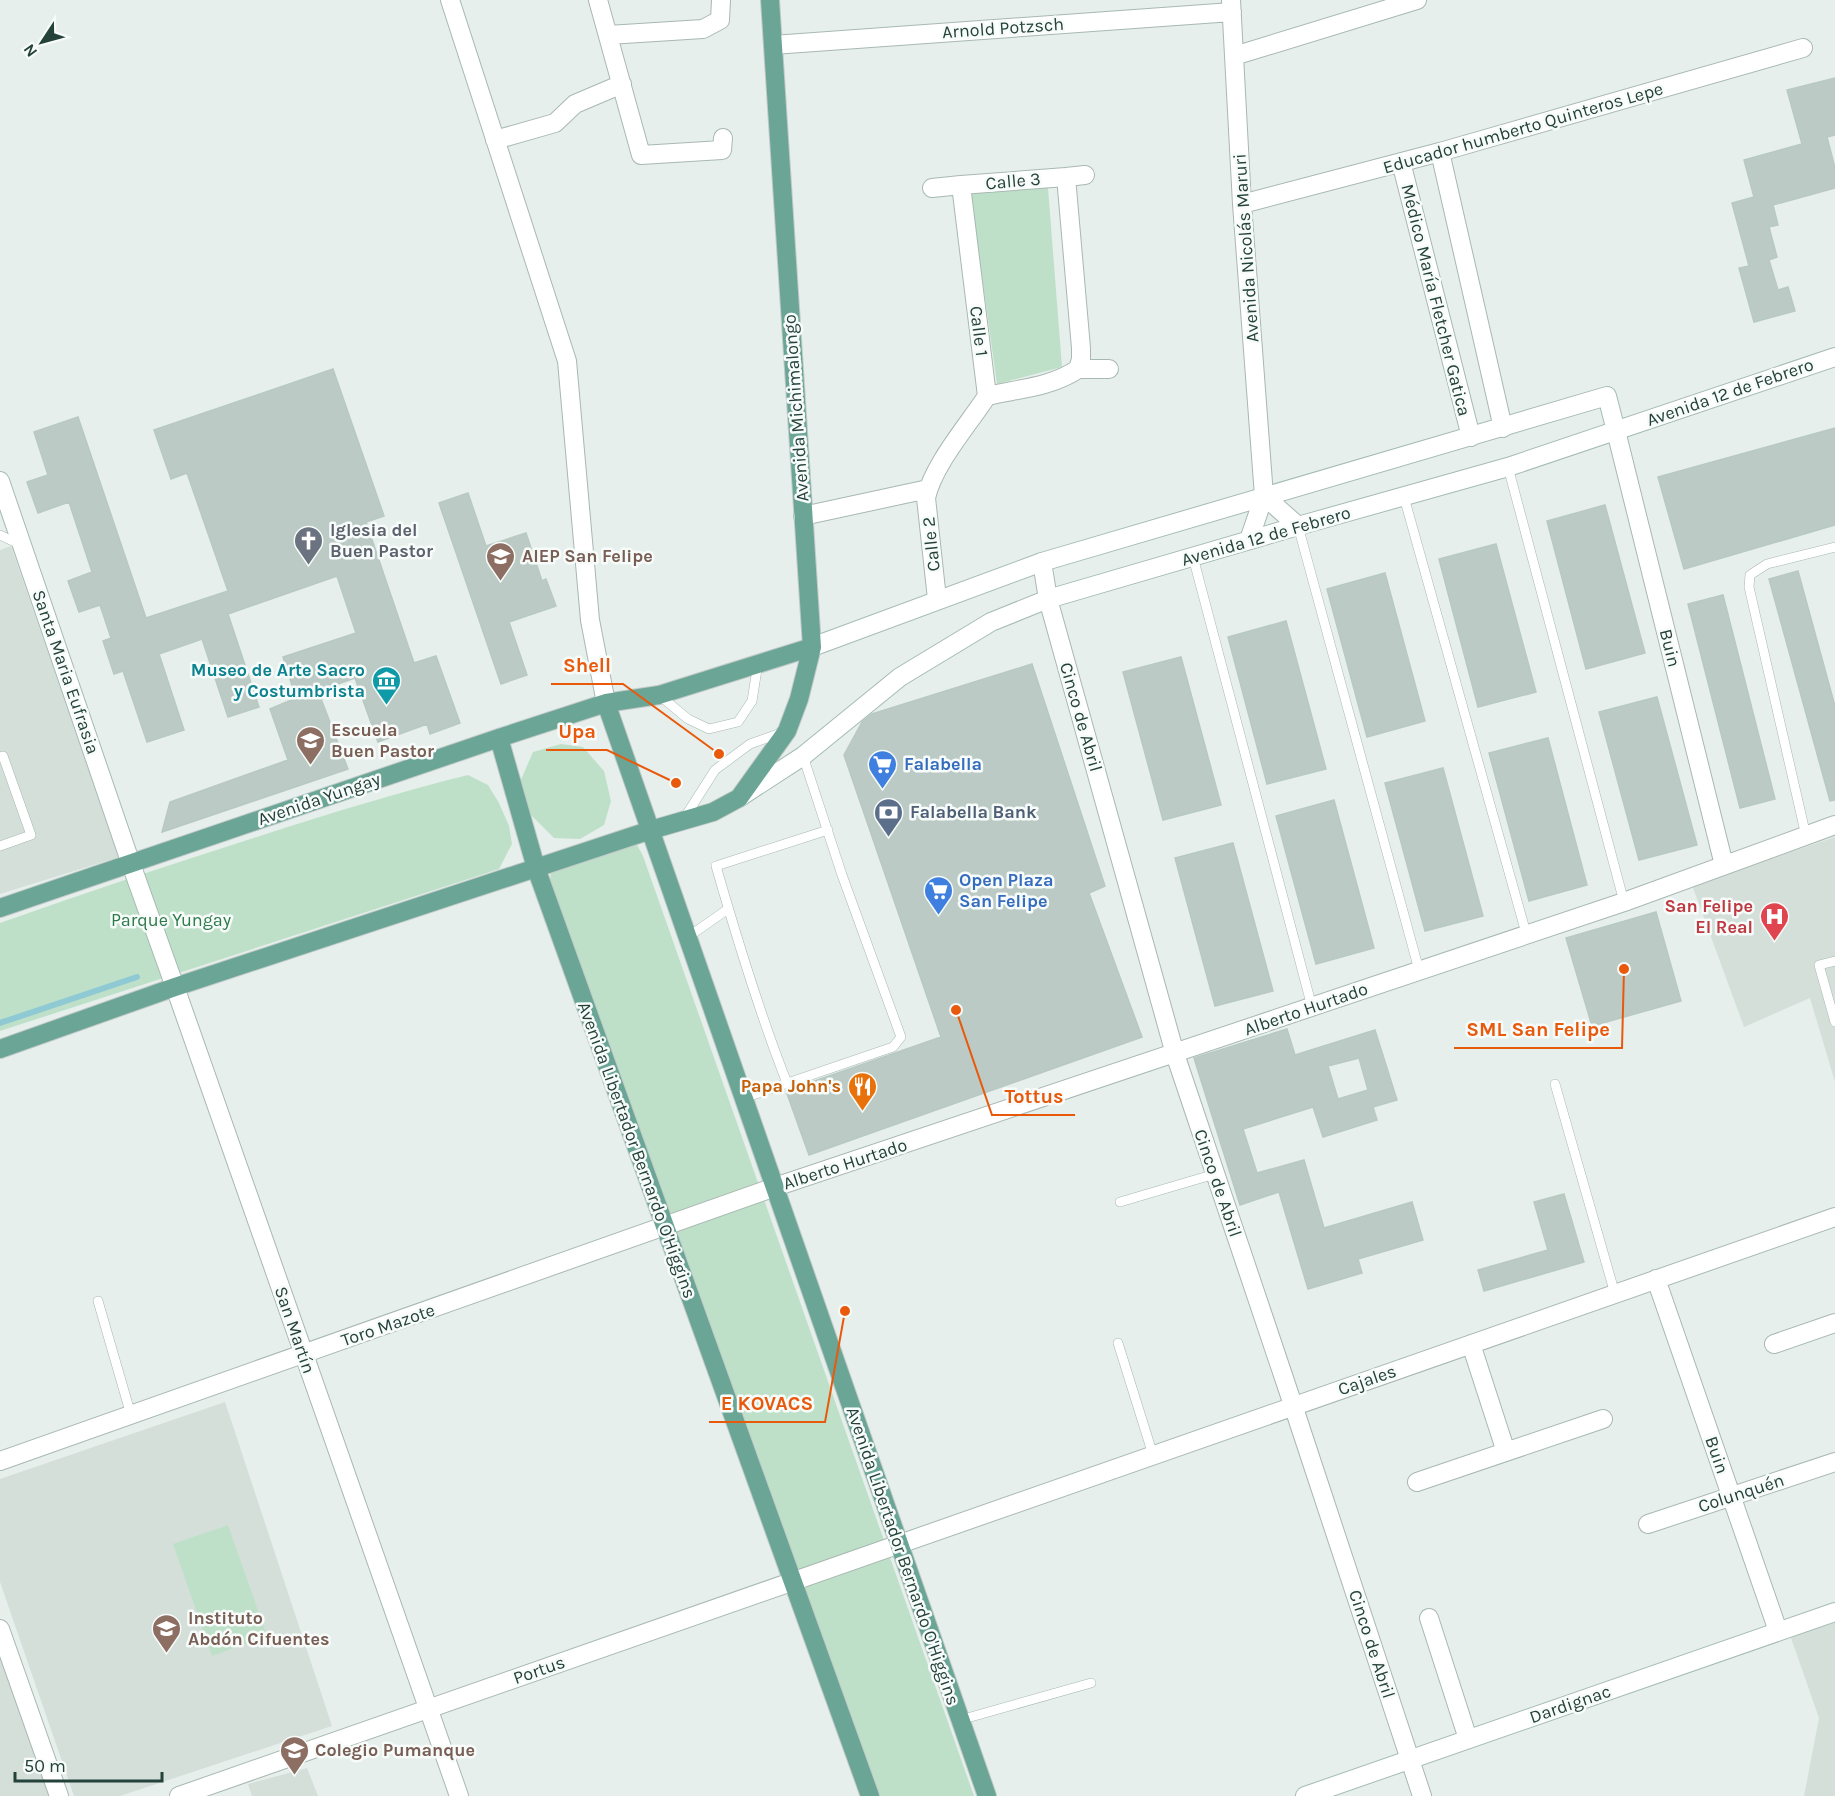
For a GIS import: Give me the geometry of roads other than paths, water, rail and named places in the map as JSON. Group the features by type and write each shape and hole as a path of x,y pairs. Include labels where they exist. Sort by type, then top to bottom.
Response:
{"main road":[{"name":"Avenida Michimalongo","path":"739,798 787,732 799,699 812,647 770,0"},
{"name":"Avenida Yungay","path":"0,907 499,738 606,704 659,695 812,647"},
{"name":"Avenida Libertador Bernardo O'Higgins","path":"606,704 987,1796"},
{"name":"Avenida Libertador Bernardo O'Higgins","path":"499,738 536,868 870,1796"},
{"path":"0,1049 175,987 651,830 713,812 739,798"}],"street":[{"path":"450,0 567,361 590,620 606,704"},
{"path":"598,0 641,155 722,150 723,138"},
{"path":"608,34 703,29 720,20 721,0"},
{"path":"1234,56 1417,0"},
{"name":"Arnold Potzsch","path":"773,45 1232,6"},
{"name":"Avenida Nicolás Maruri","path":"1232,6 1242,204 1264,496 1250,540"},
{"name":"Educador humberto Quinteros Lepe","path":"1242,204 1440,152 1803,48"},
{"path":"495,140 555,123 575,104 622,84"},
{"name":"Médico María Fletcher Gatica","path":"1440,152 1503,428"},
{"name":"Médico María Fletcher Gatica","path":"1401,162 1471,437"},
{"path":"1078,369 1081,348 1066,177 1085,175"},
{"name":"Calle 3","path":"961,185 1066,177"},
{"path":"932,188 961,185"},
{"name":"Calle 1","path":"961,185 987,396"},
{"name":"Avenida 12 de Febrero","path":"739,798 803,756 900,677 991,622 1048,599 1298,525 1508,467 1835,357"},
{"path":"803,516 928,489 935,474 987,396 1054,381 1078,369 1109,369"},
{"name":"Buin","path":"1503,428 1607,396 1724,865"},
{"path":"812,647 1042,562 1503,428"},
{"name":"Santa Maria Eufrasia","path":"0,481 131,864"},
{"name":"Calle 2","path":"928,489 926,498 938,599"},
{"path":"1264,496 1298,525"},
{"name":"Cinco de Abril","path":"1042,562 1048,599 1175,1054 1422,1796"},
{"name":"Alberto Hurtado","path":"775,1187 1624,902 1835,825"},
{"name":"San Martín","path":"131,864 459,1796"},
{"name":"Toro Mazote","path":"0,1461 775,1187"},
{"name":"Cajales","path":"899,1544 1835,1217"},
{"name":"Buin","path":"1656,1280 1778,1631"},
{"path":"1774,1344 1835,1323"},
{"path":"1471,1344 1506,1452"},
{"path":"1417,1482 1603,1419"},
{"name":"Colunquén","path":"1648,1524 1835,1462"},
{"name":"Portus","path":"179,1796 899,1544"},
{"name":"Dardignac","path":"1305,1796 1835,1611"},
{"path":"1429,1618 1468,1739"},
{"path":"0,1629 59,1796"}],"lane":[{"path":"1508,467 1624,902"},
{"path":"1404,497 1526,933"},
{"path":"1298,525 1419,970"},
{"path":"0,535 24,547"},
{"path":"1806,836 1749,587 1750,575 1767,564 1835,547"},
{"path":"1193,557 1312,1006"},
{"path":"659,695 688,719 709,729 738,722 752,701 758,663"},
{"path":"681,822 715,770 750,744 787,732"},
{"path":"0,757 3,756 31,835 0,846"},
{"path":"744,1098 893,1047 901,1037 846,886 803,756"},
{"path":"787,1083 770,1040 716,866 828,830"},
{"path":"688,937 728,909"},
{"path":"1835,961 1819,965 1835,1022"},
{"path":"1555,1084 1615,1294"},
{"path":"1120,1202 1215,1174"},
{"path":"98,1301 131,1415"},
{"path":"1118,1343 1153,1455"},
{"path":"960,1720 1091,1683"}],"waterway":[{"path":"0,1023 137,977"}],"place":[{"name":"Iglesia del Buen Pastor","path":"309,566"},
{"name":"AIEP San Felipe","path":"501,582"},
{"name":"Museo de Arte Sacro y Costumbrista","path":"386,706"},
{"name":"Shell","path":"719,754"},
{"name":"Escuela Buen Pastor","path":"310,766"},
{"name":"Upa","path":"676,783"},
{"name":"Falabella","path":"883,790"},
{"name":"Falabella Bank","path":"889,838"},
{"name":"Open Plaza San Felipe","path":"938,916"},
{"name":"San Felipe El Real","path":"1774,942"},
{"name":"SML San Felipe","path":"1624,969"},
{"name":"Tottus","path":"956,1010"},
{"name":"Papa John's","path":"862,1112"},
{"name":"E KOVACS","path":"845,1311"},
{"name":"Instituto Abdón Cifuentes","path":"167,1654"},
{"name":"Colegio Pumanque","path":"294,1776"}],"park label":[{"name":"Parque Yungay","path":"171,920"}]}
